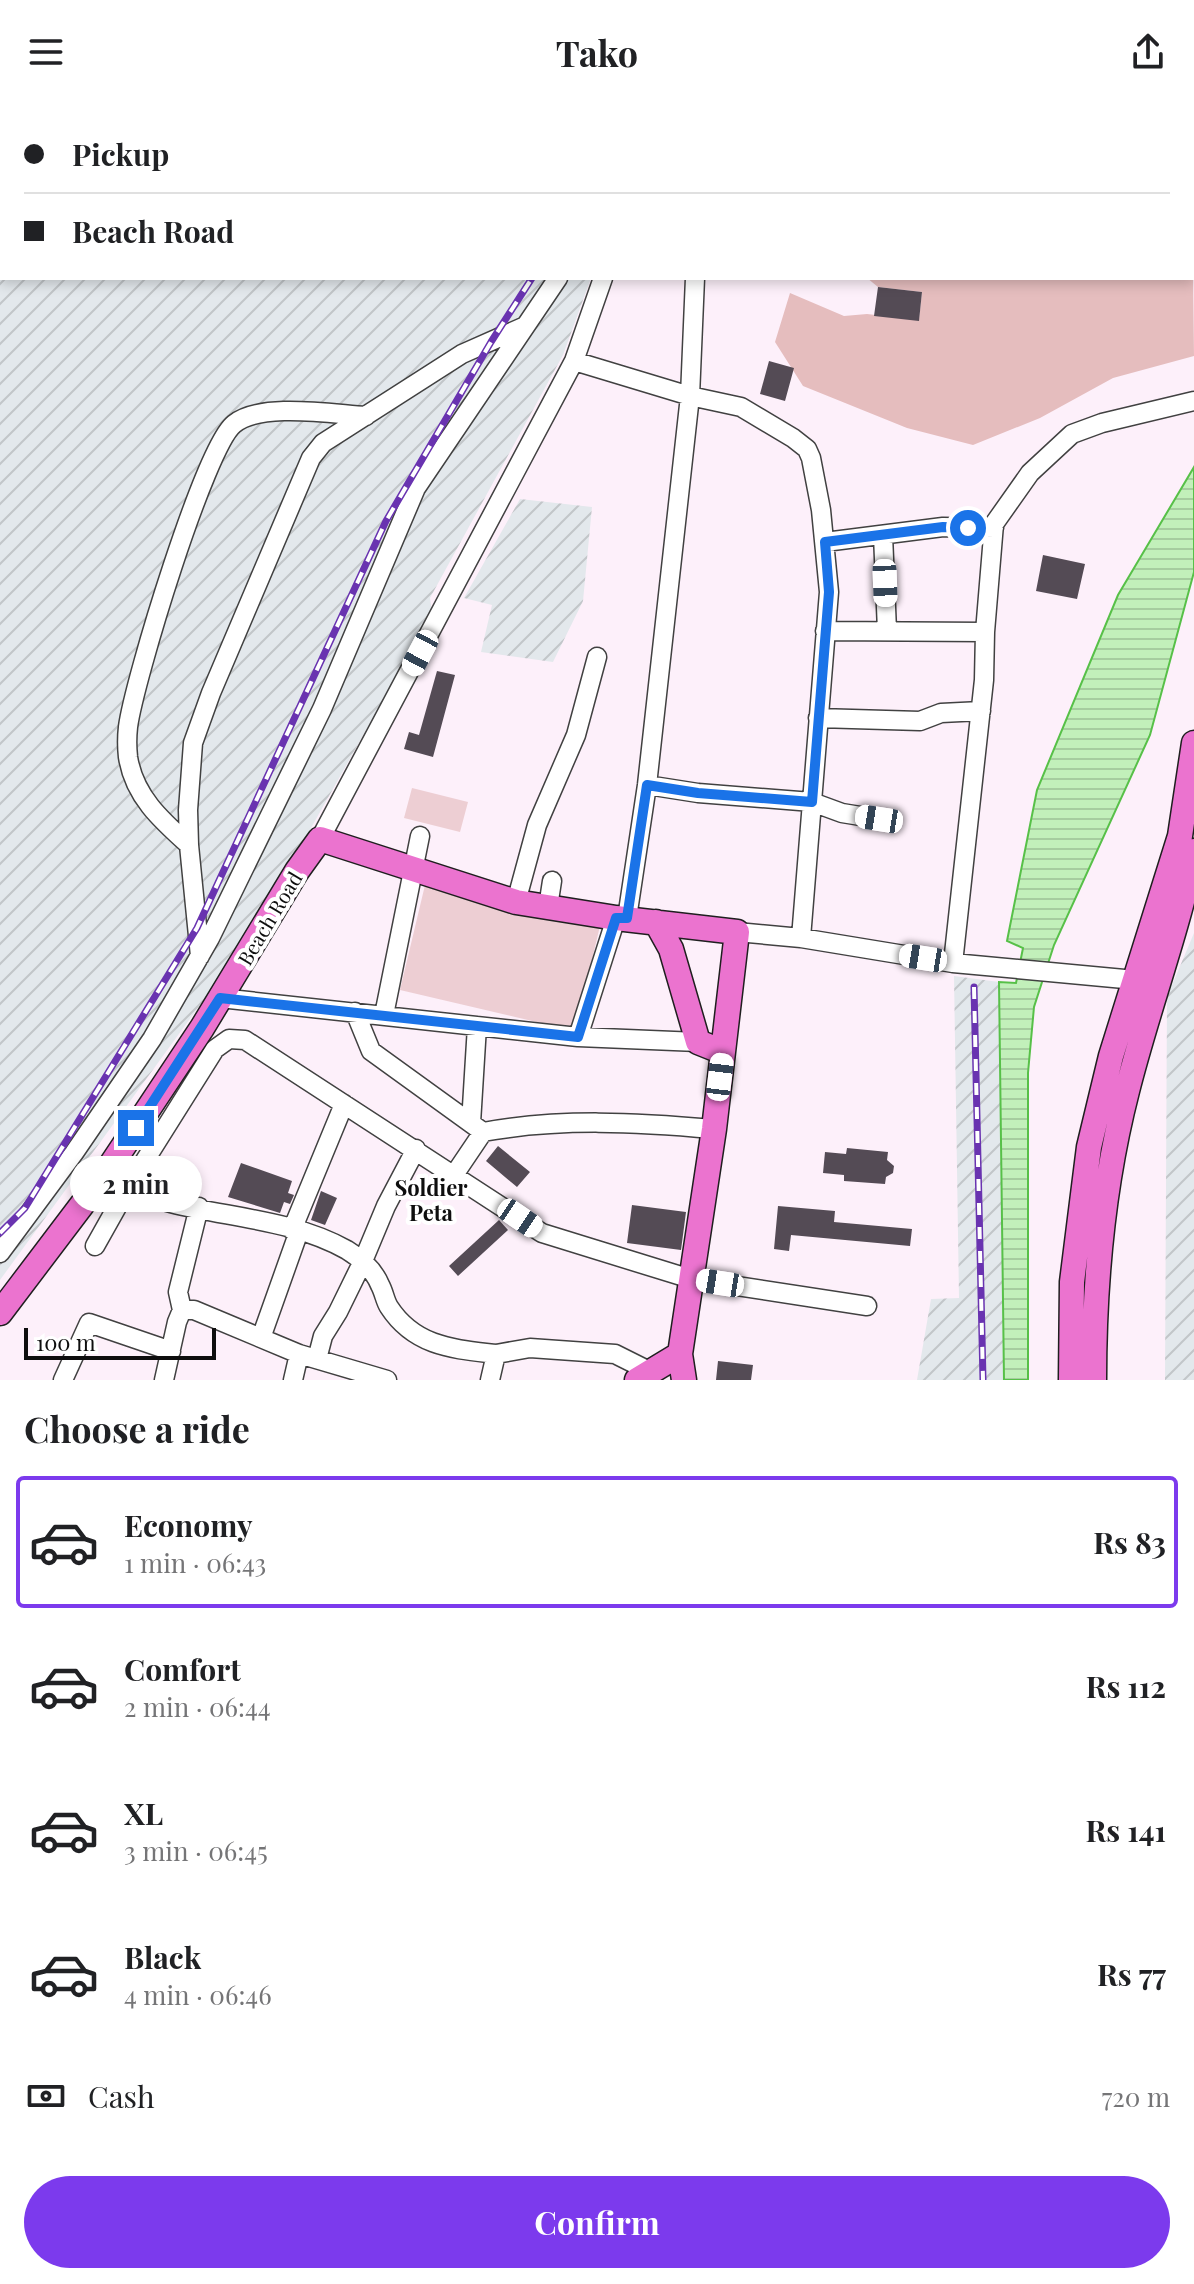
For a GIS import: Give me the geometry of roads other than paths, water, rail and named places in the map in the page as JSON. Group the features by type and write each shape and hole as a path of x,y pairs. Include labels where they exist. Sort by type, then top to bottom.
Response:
{"main road":[{"path":"1071,1380 1071,1310 1083,1184 1099,1101 1180,836 1194,743"},
{"path":"320,839 516,902 737,932 714,1129 680,1354 684,1380"},
{"name":"Beach Road","path":"0,1313 103,1177 320,839"},
{"path":"1094,1380 1096,1294 1119,1123 1185,895 1194,851"},
{"path":"656,922 671,949 698,1042 723,1052"},
{"path":"643,1376 680,1354"}],"street":[{"path":"0,1253 74,1153 152,1039 200,956 322,709 416,488 557,280"},
{"path":"320,839 574,361 602,280"},
{"path":"578,1037 621,918 647,785 690,396 695,280"},
{"path":"200,956 189,845 193,743 211,693 311,458 323,443 462,354 525,326"},
{"path":"574,361 690,396 741,407 807,449 811,458 825,542 829,592 801,938"},
{"path":"953,963 981,711 994,524 1030,473 1072,434 1102,423 1194,401"},
{"path":"189,845 159,818 138,791 128,758 127,728 152,633 208,470 221,440 234,424 252,414 292,412 366,416"},
{"path":"825,542 943,527 994,528"},
{"path":"883,535 887,631"},
{"path":"825,631 985,632"},
{"path":"516,902 537,825 576,735 597,657"},
{"path":"818,718 920,721 941,713 981,711"},
{"path":"647,785 698,793 812,802 842,813 879,819"},
{"path":"384,1015 420,836"},
{"path":"548,907 552,881"},
{"path":"737,932 801,938 953,963 1135,980"},
{"path":"220,998 578,1037 698,1042"},
{"path":"355,1012 371,1051 477,1128 620,1121 714,1129"},
{"path":"454,1175 477,1128 477,1026"},
{"path":"95,1246 215,1049 229,1039 245,1040 542,1233 691,1279 867,1306"},
{"path":"261,1338 295,1230 344,1104"},
{"path":"293,1380 338,1312 386,1206 416,1149"},
{"path":"103,1177 142,1196 295,1230 345,1249 363,1261 379,1282 389,1307 409,1330 440,1347 496,1354 530,1348 615,1354 643,1376"},
{"path":"164,1380 182,1310 178,1292 199,1207"},
{"path":"182,1310 194,1310 308,1356 387,1380"},
{"path":"63,1380 89,1323 171,1351"},
{"path":"490,1380 496,1354"}],"railway":[{"path":"0,1233 25,1208 197,928 386,521 531,280"},
{"path":"974,987 983,1380"}],"district":[{"name":"Soldier Peta","path":"431,1200"}]}
